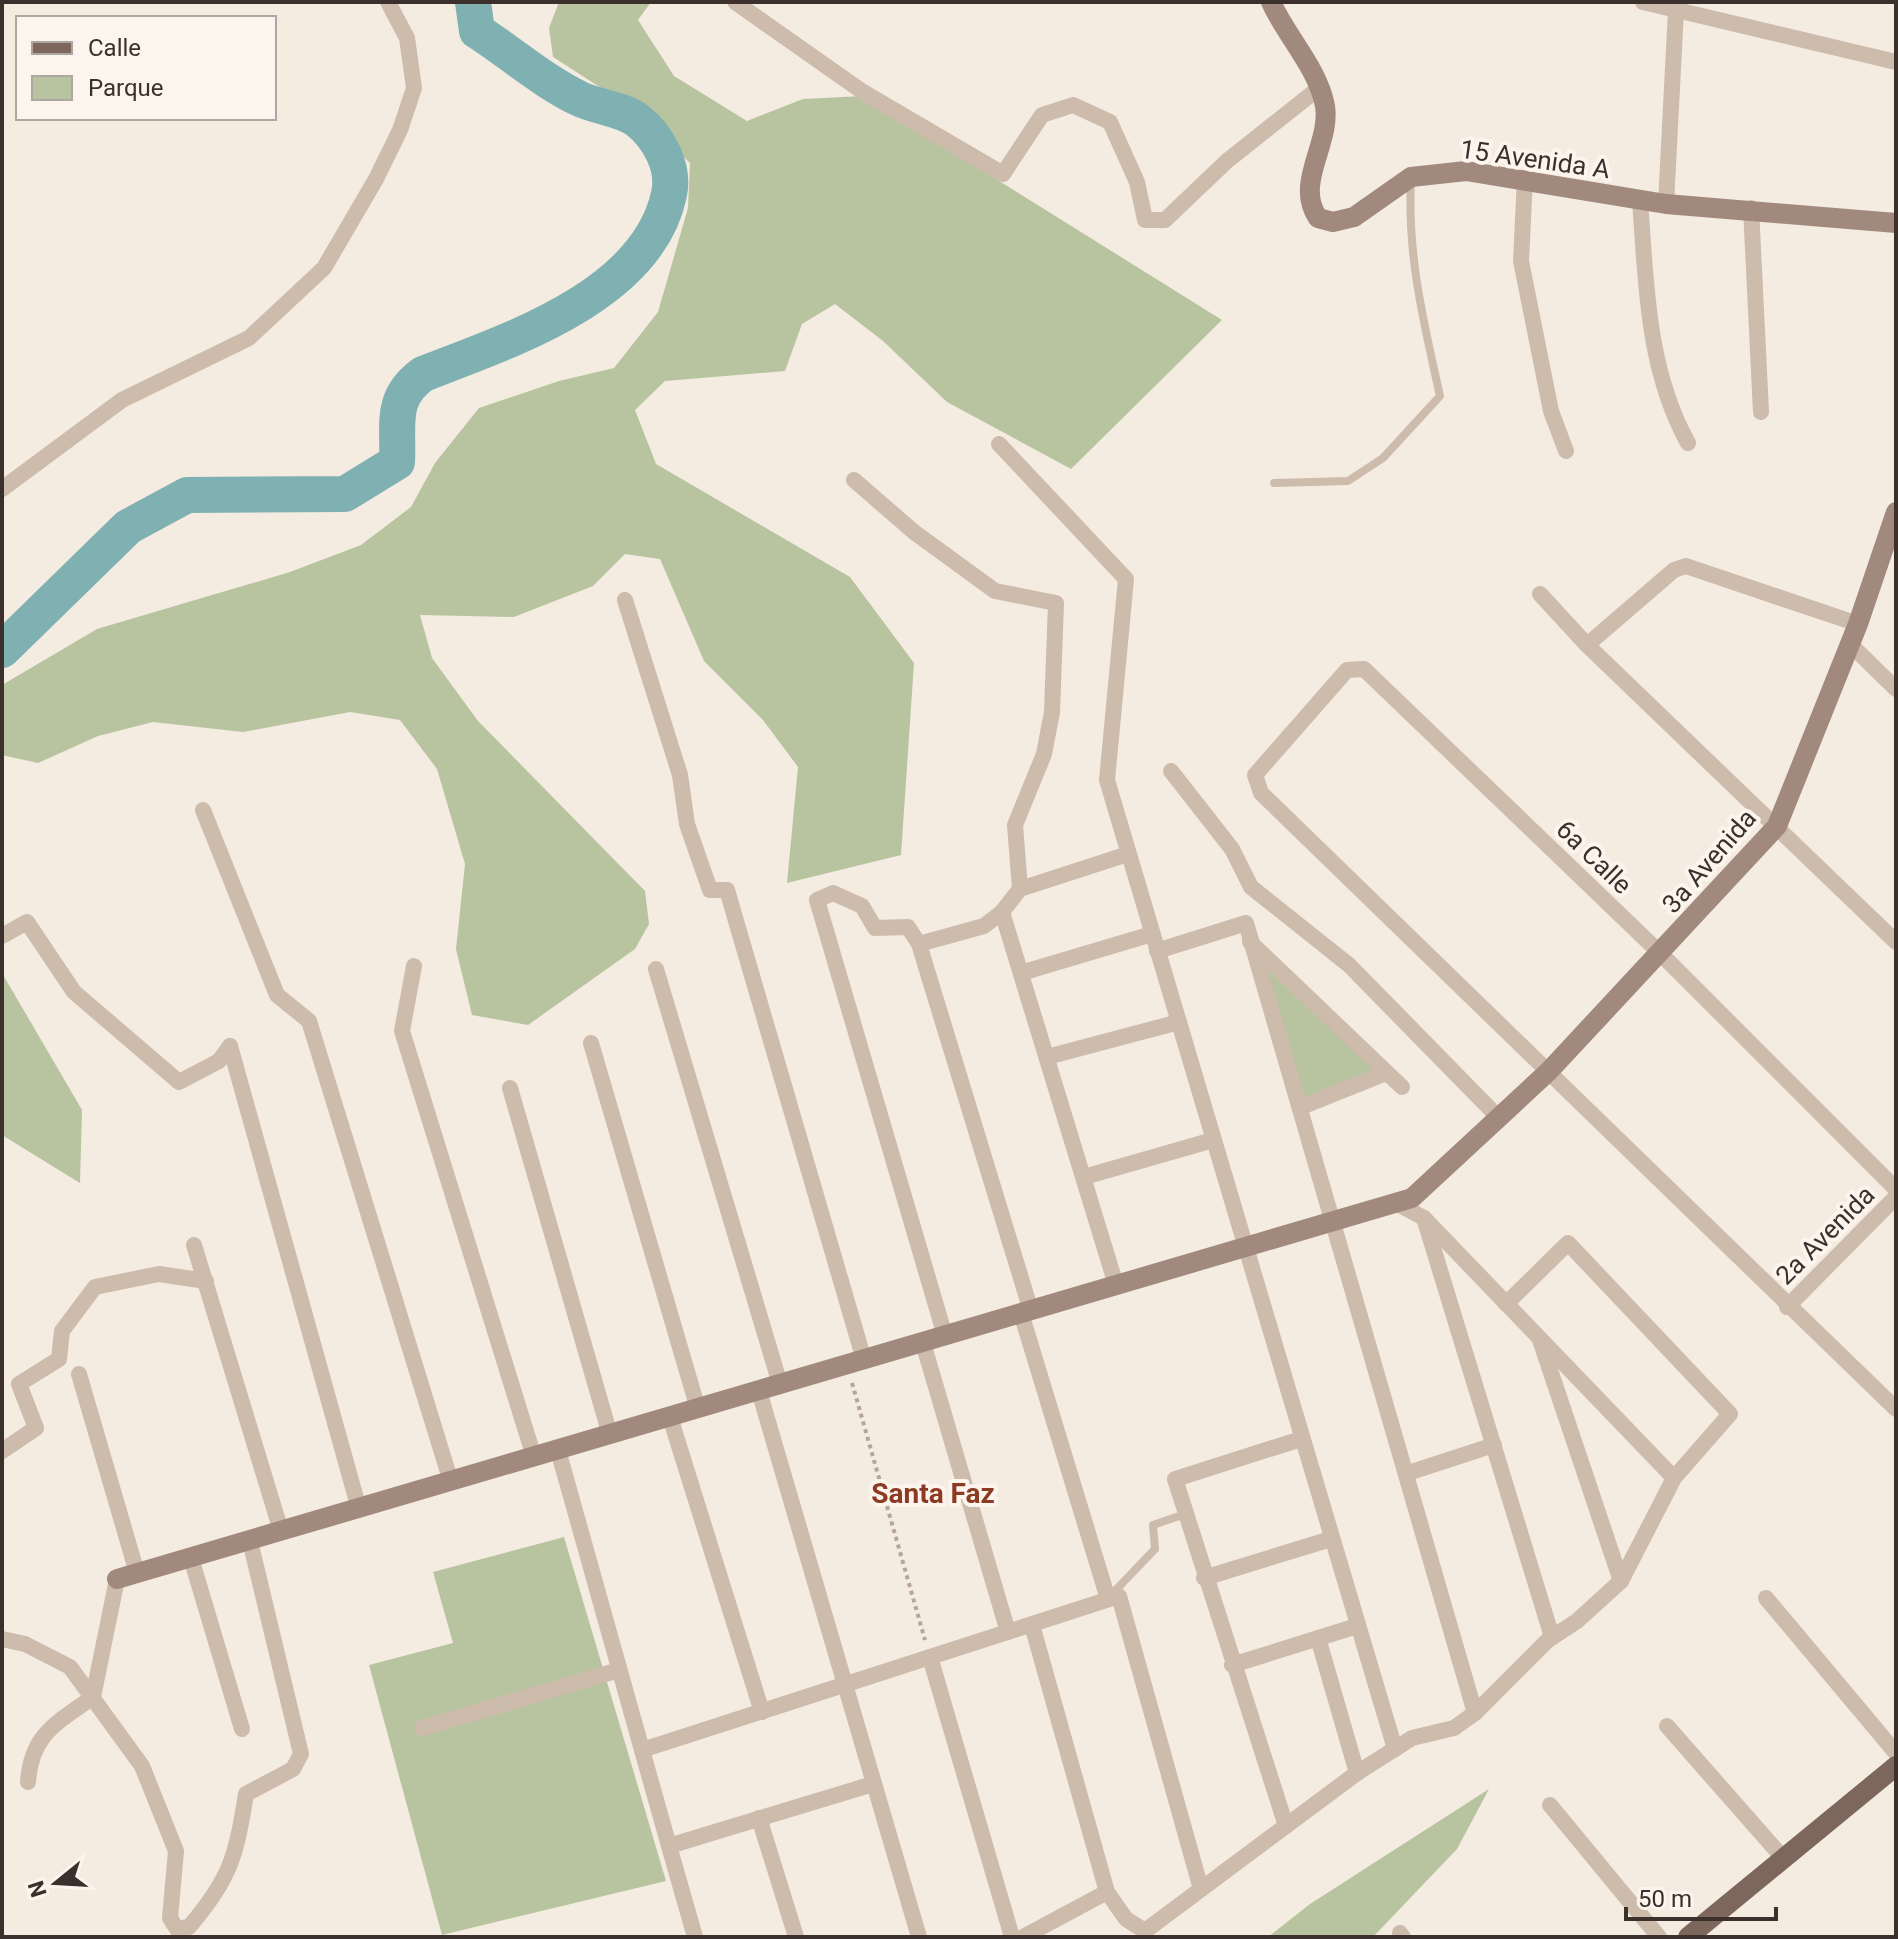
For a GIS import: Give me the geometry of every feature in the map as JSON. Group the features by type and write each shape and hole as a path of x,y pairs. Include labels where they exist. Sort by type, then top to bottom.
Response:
{"main road":[{"path":"1688,1937 1896,1766"}],"street":[{"path":"2,489 122,400 249,338 324,268 376,179 400,130 414,88 407,38 388,2"},
{"path":"735,2 863,92 1003,174 1042,115 1073,105 1110,122 1137,182 1145,220 1165,220 1227,161 1319,88"},
{"name":"15 Avenida A","path":"1271,2 1319,88 1326,118 1310,185 1309,206 1318,218 1333,222 1354,217 1411,177 1466,171 1525,178 1666,204 1751,208 1896,223"},
{"path":"1643,2 1896,62"},
{"path":"1666,204 1676,10"},
{"path":"1525,178 1521,261 1551,411 1566,451"},
{"path":"1640,200 1648,313 1660,375 1674,419 1688,443"},
{"path":"1751,208 1761,412"},
{"path":"999,444 1126,579 1107,780 1395,1749"},
{"path":"854,480 914,532 995,591 1056,603 1052,712 1044,754 1015,825 1020,889"},
{"name":"3a Avenida","path":"127,1576 1412,1198 1549,1071 1777,826 1858,624 1896,512"},
{"path":"1587,645 1674,570 1686,566 1699,567 1858,624"},
{"path":"1540,594 1587,645 1896,942"},
{"path":"625,600 680,775 687,824 710,890 727,890 855,1362"},
{"path":"1850,644 1896,689"},
{"name":"6a Calle","path":"1549,1071 1256,786 1255,775 1347,670 1364,669 1661,954 1896,1189"},
{"path":"1171,771 1232,849 1251,887 1349,965 1500,1119"},
{"path":"203,810 277,995 309,1021 451,1482"},
{"path":"919,944 984,926 1002,912 1020,889 1128,854"},
{"path":"945,1336 817,900 833,893 862,906 875,928 908,927 919,944 1108,1599"},
{"path":"1002,912 1116,1285"},
{"path":"2,936 27,922 74,992 179,1082 219,1061 230,1046 359,1509"},
{"path":"1157,951 1246,923 1335,1221 1475,1713"},
{"path":"1021,973 1152,934"},
{"path":"1250,941 1402,1087"},
{"path":"414,966 402,1031 534,1457"},
{"path":"656,969 780,1384"},
{"path":"1047,1057 1179,1022"},
{"path":"591,1043 698,1409"},
{"path":"1549,1071 1787,1307 1896,1409"},
{"path":"1301,1107 1386,1073"},
{"path":"510,1088 610,1435"},
{"path":"1084,1177 1213,1140"},
{"name":"2a Avenida","path":"1787,1307 1896,1197"},
{"path":"1396,1203 1424,1218 1674,1478"},
{"path":"1424,1218 1552,1637"},
{"path":"1032,1625 1107,1892 1126,1919 1145,1931 1357,1773 1412,1738 1454,1728 1475,1713 1552,1637 1577,1621 1621,1581 1674,1478 1730,1414 1568,1243 1506,1304"},
{"path":"194,1245 281,1531"},
{"path":"2,1451 36,1428 19,1384 59,1359 62,1331 95,1287 159,1274 206,1281"},
{"path":"1538,1335 1621,1581"},
{"path":"923,1343 1008,1632"},
{"path":"28,1782 30,1756 52,1726 93,1697 127,1576 79,1374"},
{"path":"759,1391 848,1684 873,1784 919,1937"},
{"path":"670,1417 762,1712"},
{"path":"1286,1826 1204,1578 1175,1479 1301,1439"},
{"path":"1408,1473 1494,1445"},
{"path":"558,1450 695,1937"},
{"path":"1204,1578 1331,1539"},
{"path":"2,1639 25,1644 70,1667 142,1766 176,1851 170,1918 177,1929 189,1927 219,1892 239,1841 246,1794 293,1769 301,1754 250,1541"},
{"path":"191,1558 242,1729"},
{"path":"642,1750 1119,1596 1201,1889"},
{"path":"1766,1598 1896,1753"},
{"path":"1232,1665 1357,1626"},
{"path":"1318,1638 1357,1773"},
{"path":"930,1657 1012,1937"},
{"path":"422,1728 619,1670"},
{"path":"1667,1726 1783,1858"},
{"path":"669,1846 873,1784"},
{"path":"1550,1805 1659,1937"},
{"path":"759,1818 796,1937"},
{"path":"1023,1937 1107,1892"}],"lane":[{"path":"1274,483 1348,481 1383,458 1440,396 1414,277 1408,228 1411,177"},
{"path":"1108,1599 1155,1549 1153,1525 1185,1514"}],"path":[{"path":"855,1362 930,1657"}],"green space":[{"path":"559,2 651,2 638,20 674,76 747,121 803,99 863,96 1222,320 1071,469 947,402 883,341 835,304 802,324 785,371 665,381 635,410 656,464 850,577 914,663 901,855 787,883 798,767 763,720 704,661 660,559 625,554 593,586 514,617 420,615 432,658 478,721 645,891 649,924 635,949 528,1025 472,1015 456,949 465,864 437,769 400,720 350,712 243,732 153,722 98,736 38,763 2,755 2,685 97,629 290,572 361,545 411,507 435,463 479,408 559,381 614,368 658,312 688,208 690,163 626,104 553,57 549,28"},
{"path":"1250,941 1386,1073 1301,1107"},
{"path":"2,973 82,1110 80,1183 2,1135"},
{"path":"564,1537 666,1881 442,1935 369,1665 453,1643 433,1572"},
{"path":"1489,1789 1457,1849 1373,1937 1268,1937 1310,1904"}],"waterway":[{"path":"2,650 128,527 187,495 345,494 397,462 398,413 400,403 412,383 423,374 494,346 570,310 604,287 634,261 656,230 669,194 670,174 658,144 637,120 567,92 477,31 473,2"}],"district":[{"name":"Santa Faz","path":"933,1493"}]}
